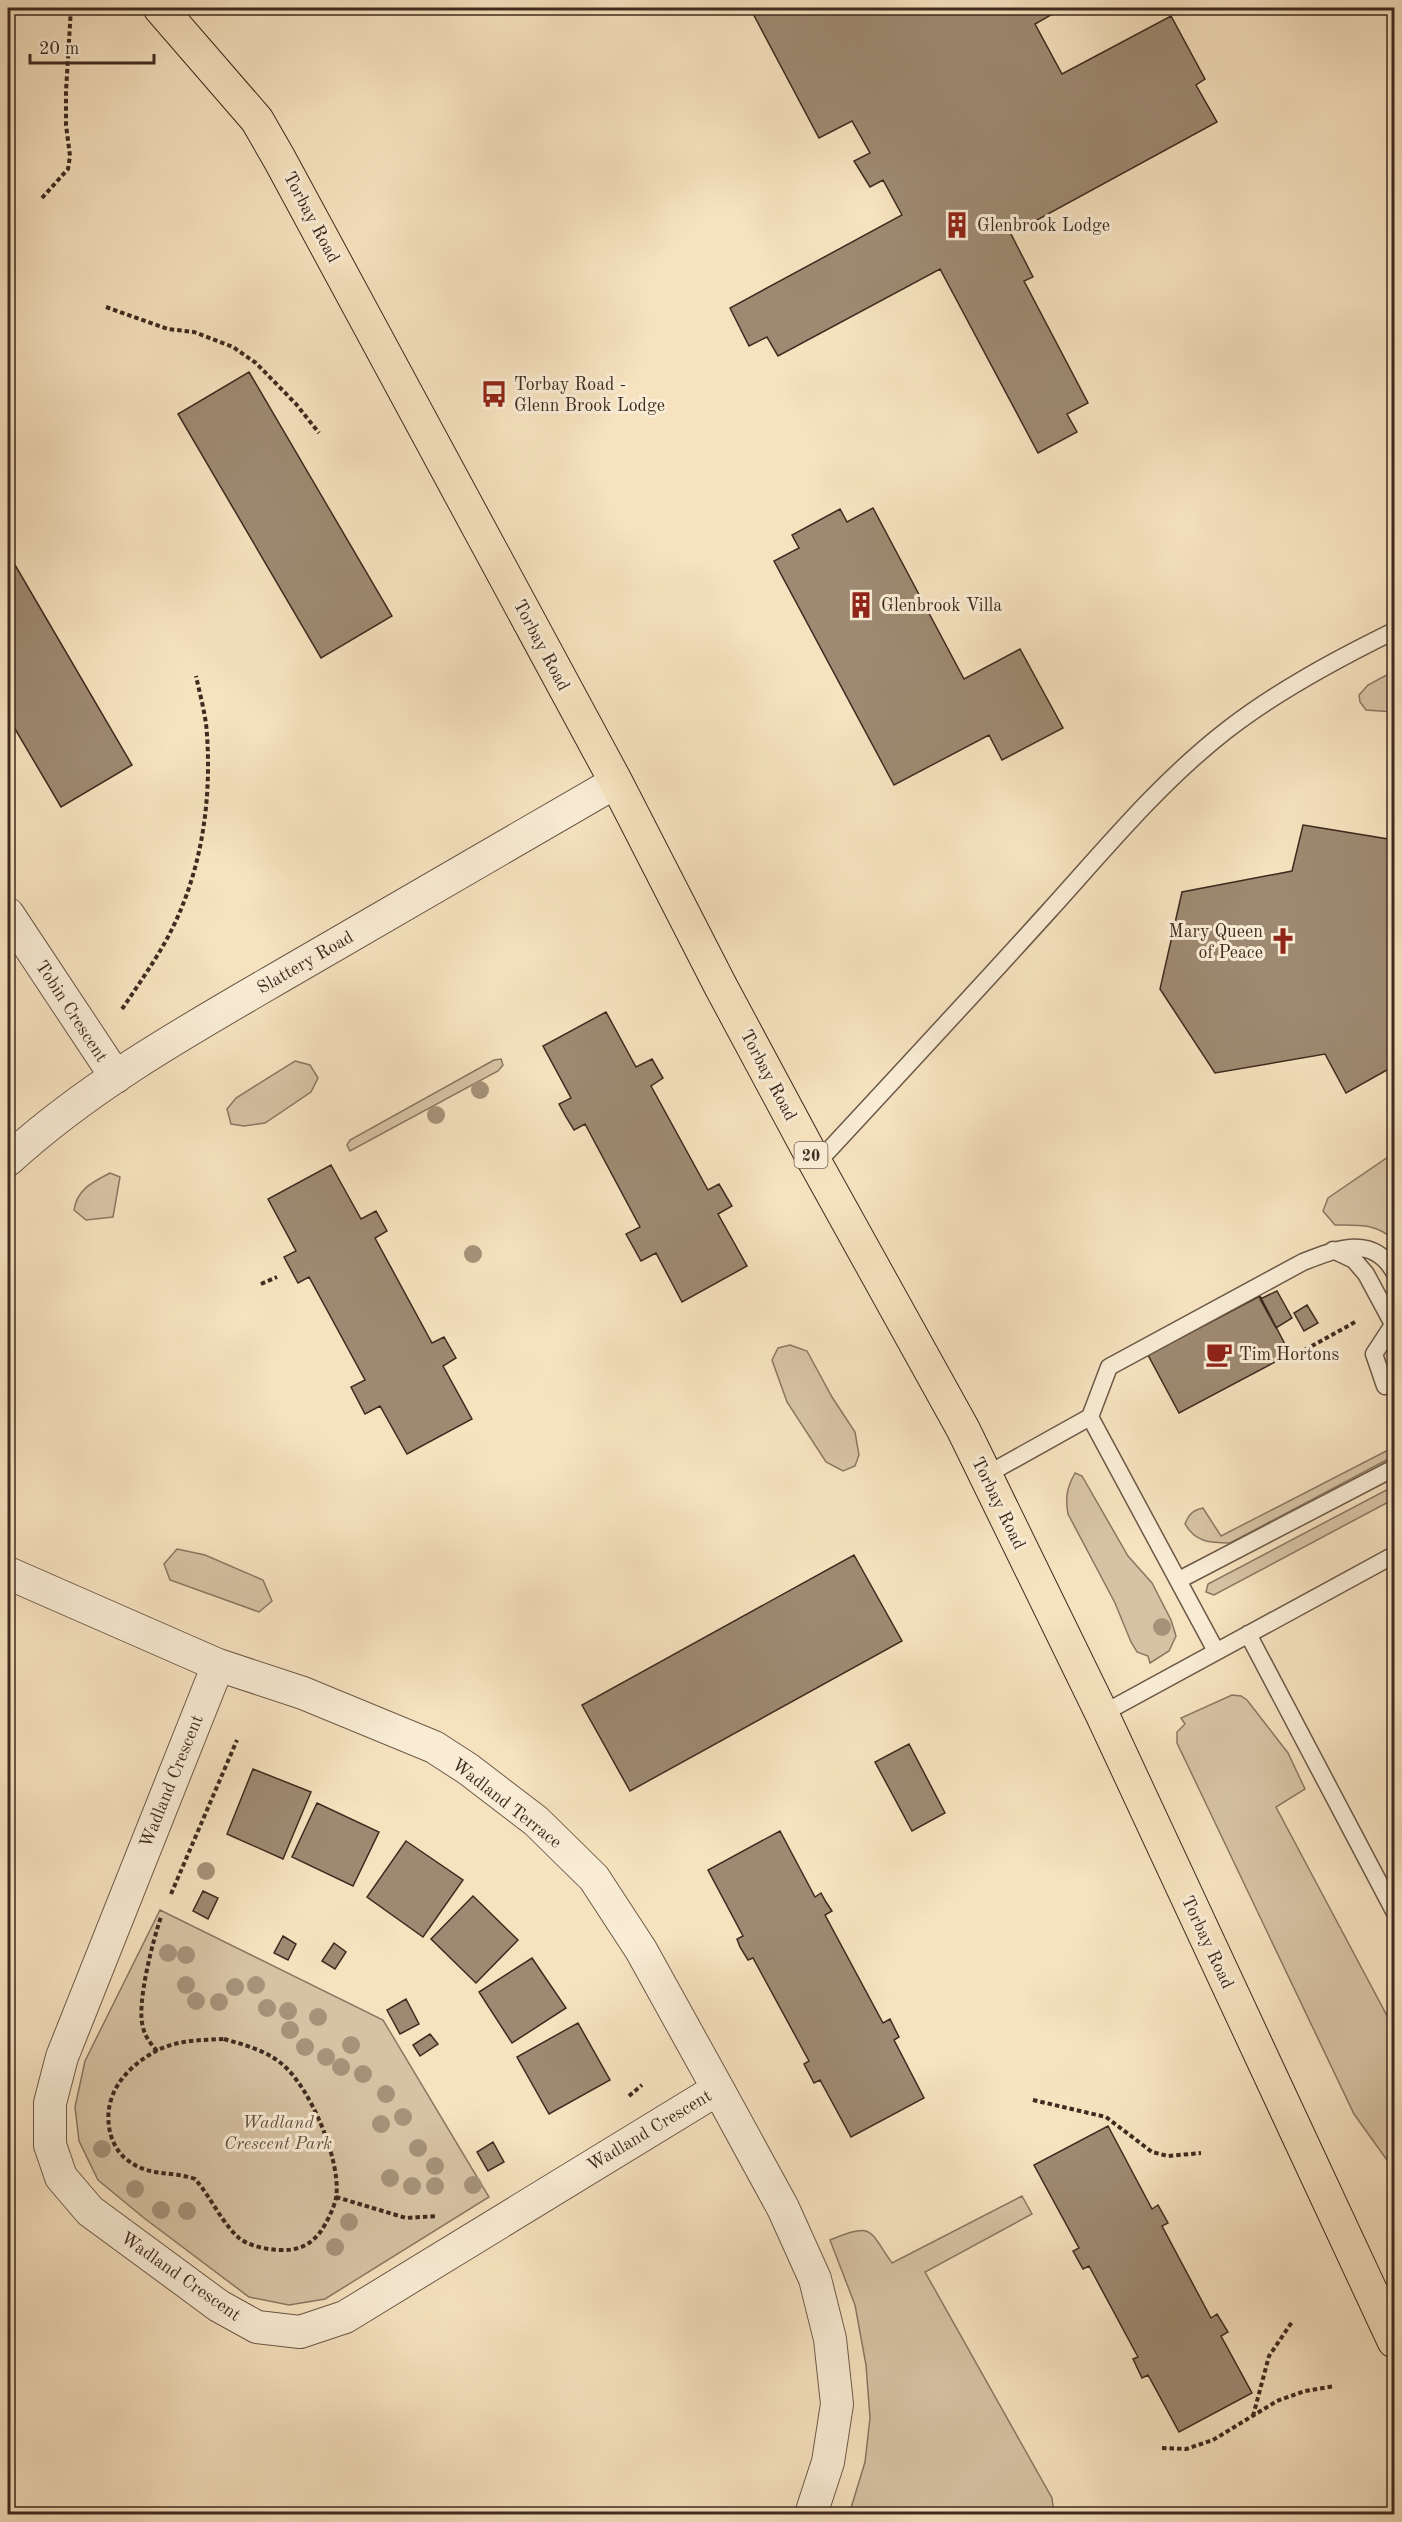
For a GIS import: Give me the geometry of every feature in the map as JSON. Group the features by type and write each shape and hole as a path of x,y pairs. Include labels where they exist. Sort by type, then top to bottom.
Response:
{"main road":[{"name":"Torbay Road","path":"160,8 257,120 616,782 816,1164 986,1475 1102,1714 1395,2341"}],"street":[{"name":"Slattery Road","path":"8,1161 32,1138 116,1077 185,1032 616,782"},
{"name":"Tobin Crescent","path":"8,914 116,1077"},
{"path":"8,1573 218,1665"},
{"name":"Wadland Terrace","path":"218,1665 303,1693 434,1747 536,1821 594,1878 619,1913 718,2089"},
{"name":"Wadland Crescent","path":"218,1665 62,2057 50,2103 50,2145 61,2177 90,2211 219,2306 257,2328 300,2332 345,2317 718,2089 783,2208 815,2278 830,2339 837,2404 828,2462 811,2514"}],"lane":[{"path":"816,1164 935,1037 1155,794 1227,730 1263,705 1359,648 1395,631"},
{"path":"986,1475 1090,1417 1109,1367 1303,1262 1333,1251 1358,1247 1374,1250 1388,1260 1395,1272"},
{"path":"1333,1251 1354,1260 1366,1274 1394,1325 1374,1354 1385,1386"},
{"path":"1090,1417 1216,1652"},
{"path":"1179,1580 1395,1468"},
{"path":"1102,1714 1395,1554"},
{"path":"1248,1634 1395,1911"}],"path":[{"path":"42,198 68,169 70,156 66,91 71,8"},
{"path":"106,307 168,330 194,332 233,348 256,363 296,404 319,433"},
{"path":"122,1009 161,950 186,897 202,846 207,796 207,734 196,676"},
{"path":"261,1284 277,1277"},
{"path":"1292,1357 1358,1320"},
{"path":"168,1900 237,1740"},
{"path":"157,2050 149,2042 142,2025 145,1981 163,1911"},
{"path":"224,2039 255,2048 283,2065 302,2088 321,2121 333,2165 336,2197 326,2225 313,2242 293,2251 262,2248 240,2239 195,2179 184,2175 152,2174 125,2158 112,2140 106,2115 114,2088 131,2068 157,2050 189,2041 224,2039"},
{"path":"624,2100 642,2085"},
{"path":"1033,2100 1106,2117 1152,2152 1168,2157 1201,2153"},
{"path":"336,2197 405,2218 436,2216 446,2211"},
{"path":"1253,2416 1269,2356 1292,2322"},
{"path":"1162,2448 1186,2449 1213,2440 1277,2401 1305,2391 1335,2386"}],"green space":[{"path":"1394,671 1394,712 1366,710 1360,702 1359,695 1368,685"},
{"path":"501,1059 503,1065 498,1071 350,1151 347,1145 350,1140 494,1060"},
{"path":"295,1061 310,1065 318,1078 311,1092 265,1123 244,1126 231,1124 227,1109 236,1098"},
{"path":"1394,1153 1394,1240 1381,1230 1374,1228 1359,1225 1335,1225 1323,1211 1328,1198"},
{"path":"110,1173 120,1177 113,1217 86,1220 74,1210 78,1197 87,1187"},
{"path":"790,1345 807,1351 832,1397 855,1432 859,1455 855,1466 843,1471 826,1462 787,1402 772,1360 778,1348"},
{"path":"1394,1447 1394,1456 1230,1543 1216,1543 1198,1538 1185,1524 1192,1513 1203,1508 1221,1536"},
{"path":"1075,1473 1082,1476 1128,1556 1152,1583 1171,1620 1176,1636 1169,1651 1150,1663 1148,1656 1137,1652 1131,1642 1115,1603 1068,1514 1067,1493"},
{"path":"1394,1486 1394,1499 1214,1595 1206,1592 1208,1584"},
{"path":"177,1549 205,1555 263,1580 272,1601 259,1612 170,1580 164,1564"},
{"path":"1232,1695 1241,1696 1247,1700 1288,1753 1305,1789 1276,1807 1394,2029 1394,2170 1354,2114 1177,1743 1177,1732 1185,1724 1181,1718"},
{"name":"Wadland Crescent Park","path":"160,1910 383,2020 489,2197 325,2299 289,2305 249,2297 144,2218 98,2180 79,2141 75,2107 85,2061"},
{"path":"1022,2196 1032,2214 925,2272 1052,2498 1054,2514 860,2514 851,2508 865,2462 870,2418 866,2365 855,2305 830,2240 863,2230 873,2236 892,2263"}],"building":[{"name":"Glenbrook Lodge","path":"750,8 1063,8 1035,24 1062,74 1171,16 1205,79 1196,85 1217,122 1011,234 1033,277 1024,281 1088,403 1067,414 1077,432 1038,453 940,269 778,356 767,337 749,346 730,308 902,215 883,180 870,187 854,161 870,153 852,121 819,138"},
{"path":"249,372 392,616 321,658 178,414"},
{"name":"Glenbrook Villa","path":"873,508 964,679 1020,649 1063,728 1002,760 989,735 894,785 774,561 799,548 792,535 840,509 847,522"},
{"path":"8,553 132,765 61,807 8,717"},
{"name":"Mary Queen of Peace","path":"1303,825 1394,840 1394,1066 1346,1093 1325,1054 1215,1073 1160,989 1182,892 1292,871"},
{"path":"606,1012 636,1067 652,1059 663,1078 651,1086 708,1190 719,1184 732,1206 718,1214 747,1266 682,1302 656,1253 641,1261 626,1234 640,1227 585,1124 574,1130 559,1104 571,1098 543,1046"},
{"path":"331,1165 361,1219 376,1211 387,1231 375,1238 432,1343 444,1337 456,1358 443,1366 472,1419 407,1454 380,1406 365,1414 351,1387 365,1380 309,1277 298,1283 284,1257 296,1251 268,1199"},
{"path":"1277,1291 1292,1318 1276,1328 1260,1299"},
{"name":"Tim Hortons","path":"1260,1296 1290,1354 1179,1413 1148,1355"},
{"path":"1307,1305 1318,1323 1304,1331 1294,1313"},
{"path":"854,1555 902,1641 630,1791 582,1705"},
{"path":"909,1744 945,1813 912,1831 875,1762"},
{"path":"253,1769 311,1792 283,1859 227,1834"},
{"path":"317,1803 379,1832 353,1886 292,1857"},
{"path":"780,1831 815,1897 821,1893 832,1911 825,1915 883,2023 890,2019 899,2037 894,2040 924,2098 851,2137 820,2080 814,2083 804,2064 809,2061 753,1958 748,1960 740,1947 737,1939 743,1936 708,1870"},
{"path":"406,1841 463,1880 423,1937 367,1897"},
{"path":"203,1891 218,1898 208,1919 193,1911"},
{"path":"473,1896 518,1940 476,1983 431,1939"},
{"path":"283,1936 296,1944 288,1960 274,1953"},
{"path":"334,1943 346,1952 335,1969 322,1961"},
{"path":"532,1958 566,2008 512,2043 479,1992"},
{"path":"406,1999 419,2024 400,2034 387,2010"},
{"path":"578,2023 610,2080 549,2114 517,2057"},
{"path":"430,2034 438,2044 420,2056 413,2045"},
{"path":"1108,2126 1152,2209 1158,2205 1168,2223 1162,2226 1211,2318 1217,2314 1228,2332 1221,2336 1252,2393 1179,2432 1148,2375 1142,2378 1133,2359 1138,2357 1089,2266 1083,2269 1073,2251 1079,2248 1034,2165"},
{"path":"493,2142 504,2162 488,2171 477,2152"}],"place":[{"name":"Glenbrook Lodge","path":"957,225"},
{"name":"Torbay Road - Glenn Brook Lodge","path":"494,394"},
{"name":"Glenbrook Villa","path":"861,605"},
{"name":"Mary Queen of Peace","path":"1283,941"},
{"name":"Tim Hortons","path":"1219,1354"}]}
